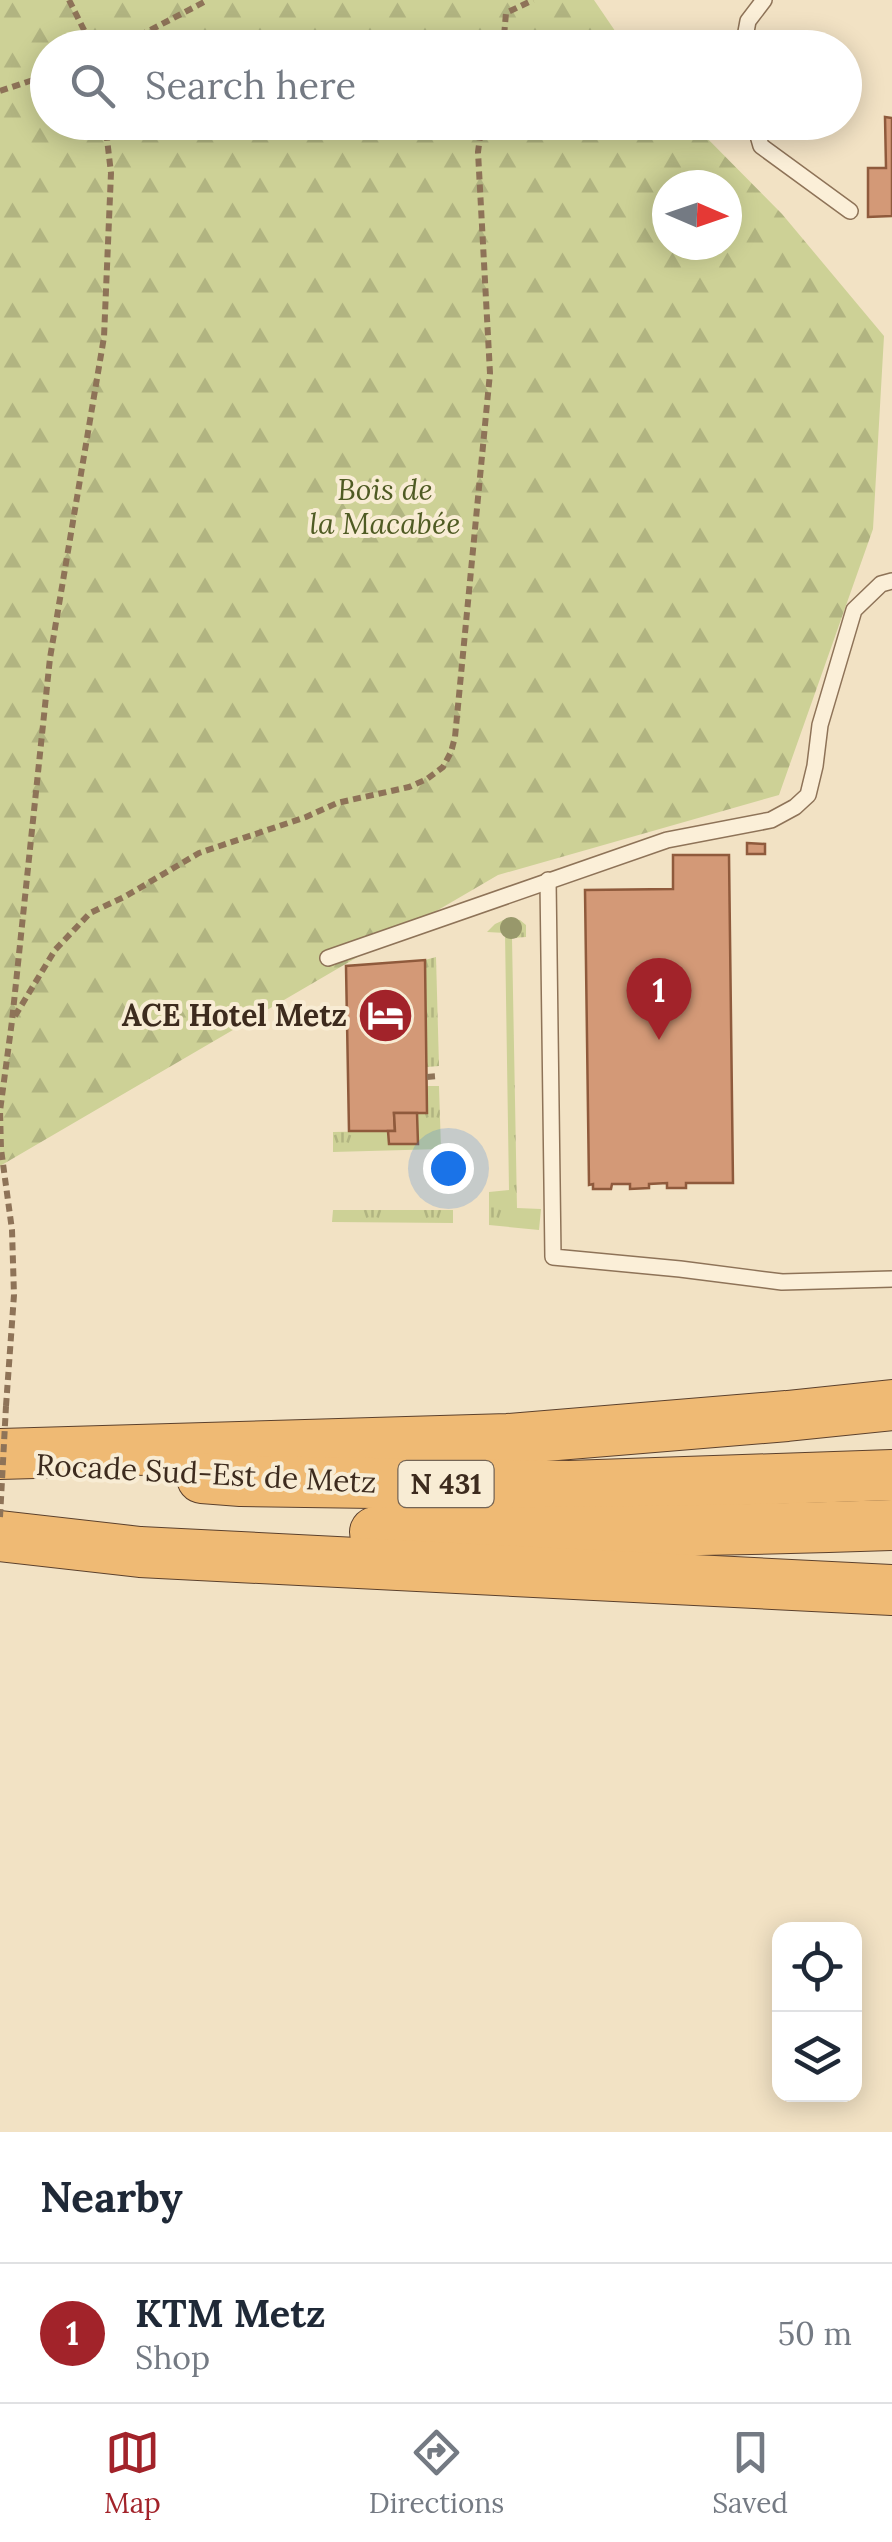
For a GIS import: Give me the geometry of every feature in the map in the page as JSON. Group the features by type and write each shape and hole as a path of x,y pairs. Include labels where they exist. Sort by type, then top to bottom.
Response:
{"highway":[{"path":"3,1430 508,1439 892,1405"},
{"name":"Rocade Sud-Est de Metz","path":"0,1462 241,1481 530,1486 892,1476"},
{"name":"Rocade Sud-Est de Metz","path":"0,1517 301,1531 492,1533 892,1525"},
{"path":"0,1536 140,1552 892,1590"}],"lane":[{"path":"746,30 748,21 764,0"},
{"path":"759,140 761,146 850,211"},
{"path":"328,958 667,840 771,820 795,808 808,794 820,725 854,610 881,584 892,581"},
{"path":"548,880 553,1257 782,1282 892,1279"}],"path":[{"path":"68,0 84,30"},
{"path":"150,30 208,0"},
{"path":"505,30 506,14 534,0"},
{"path":"0,91 30,80"},
{"path":"0,1517 14,1295 0,1111 50,658 104,337 111,173 108,140"},
{"path":"12,1021 54,950 90,914 198,853 337,803 409,787 427,779 443,766 451,752 490,373 480,140"},
{"path":"427,1077 439,1076"}],"green space":[{"name":"Bois de la Macabée","path":"0,0 594,0 614,30 30,30 30,140 709,140 738,170 652,170 652,260 742,260 742,174 782,214 884,336 873,529 779,795 498,875 0,1166"},
{"path":"508,918 526,925 526,937 512,938 517,1208 541,1209 539,1230 489,1225 489,1192 509,1190 505,933 487,932"},
{"path":"436,957 439,1066 427,1067 425,960"},
{"path":"427,1086 439,1086 441,1149 333,1152 333,1132 388,1131 389,1144 417,1144 417,1113 427,1112"},
{"path":"333,1210 453,1210 453,1223 332,1222"}],"building":[{"path":"885,117 892,118 892,216 868,217 868,168 886,168"},
{"path":"747,843 765,844 765,854 747,854"},
{"path":"673,855 729,855 733,1183 686,1183 686,1188 649,1184 649,1188 630,1189 630,1184 612,1184 611,1189 593,1189 593,1184 589,1185 585,890 673,889"},
{"name":"ACE Hotel Metz","path":"425,960 427,1113 394,1113 395,1131 349,1131 346,966"},
{"path":"394,1113 417,1113 418,1144 389,1144 388,1131 395,1131"}],"place":[{"name":"ACE Hotel Metz","path":"386,1016"},
{"name":"KTM Metz","path":"659,1040"}]}
